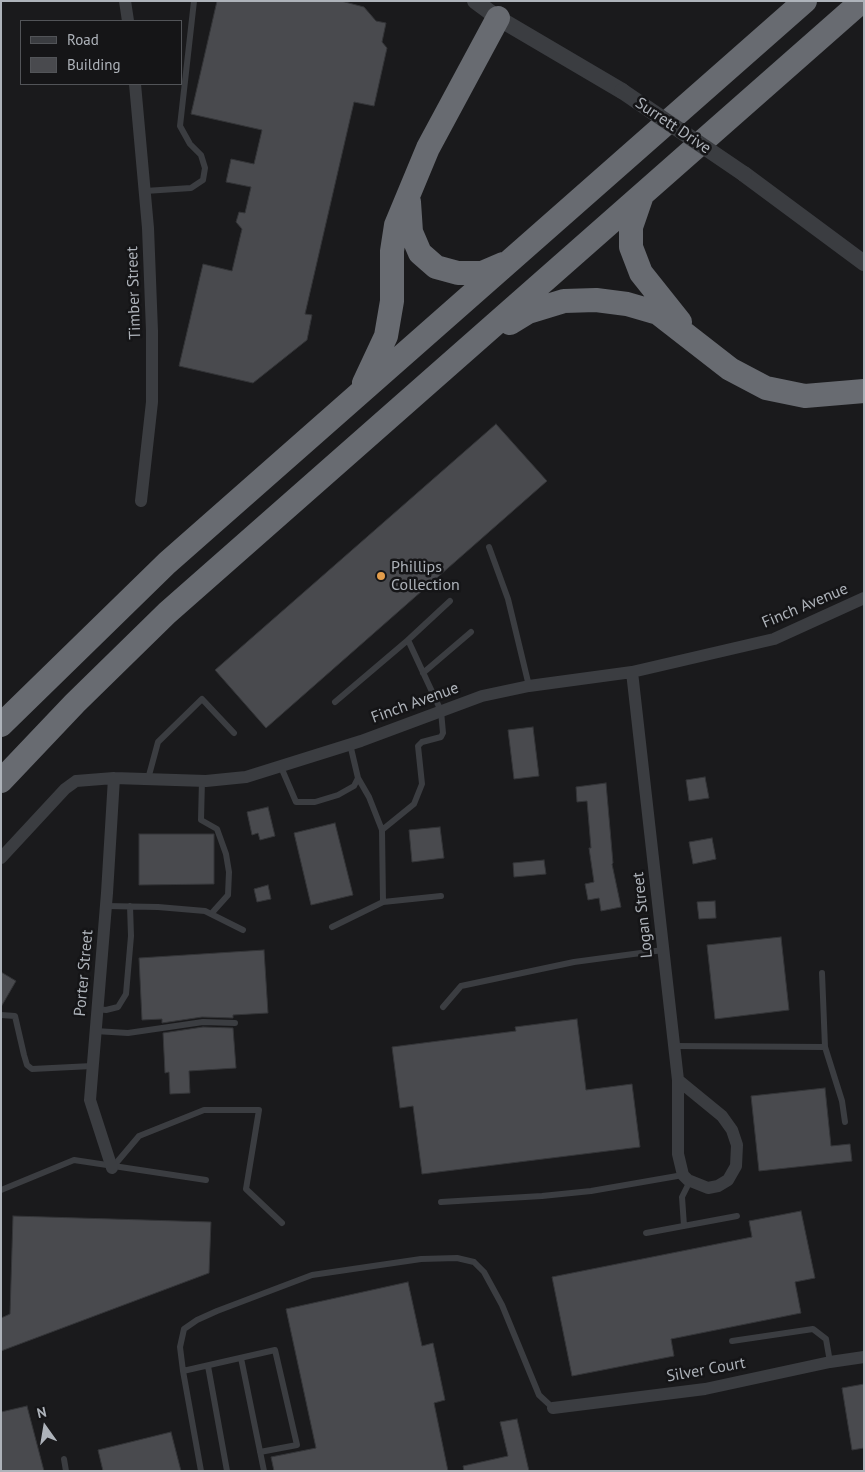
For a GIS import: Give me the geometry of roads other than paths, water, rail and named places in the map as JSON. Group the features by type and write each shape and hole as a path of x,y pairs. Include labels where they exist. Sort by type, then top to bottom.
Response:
{"highway":[{"path":"1,724 167,563 805,1"},
{"path":"1,781 75,703 167,613 862,1"},
{"path":"357,396 379,356 386,336 392,301 392,251 395,234 409,193 428,148 498,18"},
{"path":"409,193 411,232 420,253 436,268 458,273 482,273 514,258"},
{"path":"641,196 631,227 631,247 641,273 697,343"},
{"path":"467,349 528,312 564,301 596,300 627,304 658,313 730,369 766,388 805,396 864,391"}],"street":[{"path":"125,1 128,20"},
{"name":"Surrett Drive","path":"475,1 498,18 622,91 744,174 864,263"},
{"name":"Timber Street","path":"135,85 145,191 152,331 152,393 141,501"},
{"name":"Finch Avenue","path":"1,858 65,789 76,781 114,778 202,780 246,777 350,744 482,696 528,686 632,672 774,639 864,598"},
{"name":"Logan Street","path":"632,672 678,1080 678,1154 687,1178"},
{"name":"Porter Street","path":"112,1168 90,1100 106,906 114,778"},
{"path":"678,1080 722,1116 732,1130 737,1144 736,1166 728,1180 718,1186 708,1188 687,1178"},
{"name":"Silver Court","path":"553,1408 705,1388 830,1362 864,1357"}],"lane":[{"path":"145,191 191,188 203,180 205,168 201,156 190,144 180,126 194,1"},
{"path":"489,547 508,599 528,686"},
{"path":"335,702 408,640 450,601"},
{"path":"423,673 471,632"},
{"path":"382,830 414,804 422,784 418,746 422,742 441,737 443,733 441,711 408,640"},
{"path":"148,779 158,742 202,699 234,733"},
{"path":"350,744 358,778 369,797 382,830 383,902"},
{"path":"281,767 296,802 315,802 338,796 354,786 358,778"},
{"path":"202,780 201,820 217,829 226,854 229,872 228,895 218,904 212,914"},
{"path":"332,927 383,902 440,896"},
{"path":"106,906 205,911 243,930"},
{"path":"97,1009 106,1010 118,1007 126,994 132,936 130,906"},
{"path":"443,1007 462,986 574,962 663,950"},
{"path":"822,973 824,1047 842,1101 845,1122"},
{"path":"1,1015 15,1016 25,1060 32,1069 92,1066"},
{"path":"95,1031 128,1033 203,1022 235,1023"},
{"path":"674,1046 824,1047"},
{"path":"112,1168 139,1136 204,1110 259,1110 246,1189 282,1223"},
{"path":"1,1190 74,1160 112,1168 206,1180"},
{"path":"441,1202 581,1192 687,1178 682,1197 684,1226"},
{"path":"646,1233 737,1216"},
{"path":"201,1471 182,1371 180,1347 184,1329 197,1320 217,1311 312,1275 421,1259 456,1258 474,1262 484,1272 502,1305 539,1395 553,1408"},
{"path":"732,1341 813,1329 826,1339 830,1362"},
{"path":"182,1371 275,1350 297,1445 260,1452"},
{"path":"241,1358 264,1471"},
{"path":"208,1366 227,1471"},
{"path":"64,1459 66,1471"}],"place":[{"name":"Phillips Collection","path":"381,576"}]}
